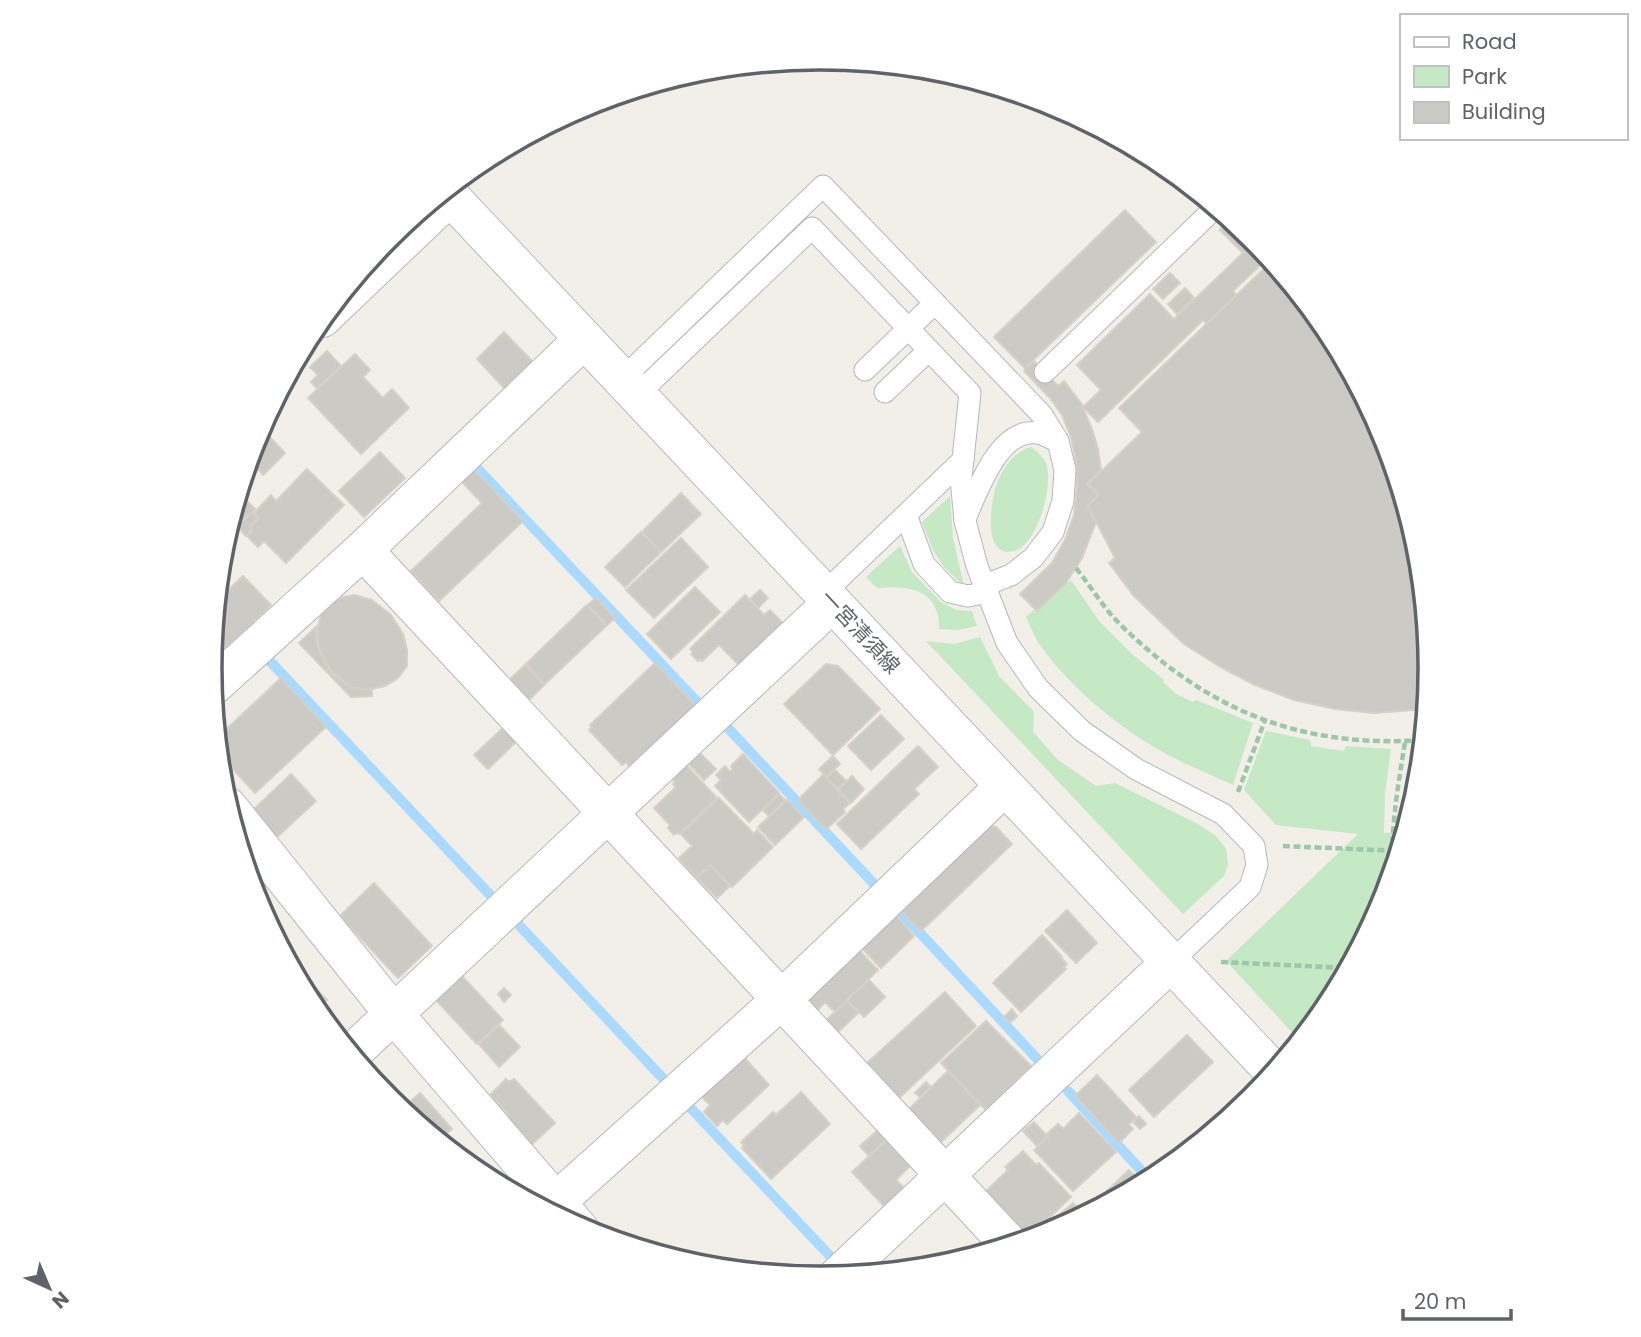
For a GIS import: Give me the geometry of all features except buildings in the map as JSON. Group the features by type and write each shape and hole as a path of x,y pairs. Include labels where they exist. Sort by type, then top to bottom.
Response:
{"street":[{"name":"一宮清須線","path":"451,198 1268,1065"},
{"path":"222,678 362,550 584,339"},
{"path":"362,550 1004,1238"},
{"path":"358,1047 609,814 828,598"},
{"path":"565,1209 1005,786"},
{"path":"243,826 393,1013 550,1202"},
{"path":"848,1266 1171,962"}],"lane":[{"path":"629,387 823,186 935,303 1034,383 1042,415 1058,441 1065,470 1063,501 1054,532 1033,558 1012,575 986,589 968,596 950,592 924,564 906,515"},
{"path":"1034,383 1209,214"},
{"path":"629,387 812,228 970,393 961,478 965,520 977,566 1007,643 1038,688 1082,731 1136,769 1223,814 1254,846 1257,865 1250,887 1171,962"},
{"path":"865,370 935,303"},
{"path":"884,391 929,350"},
{"path":"965,520 992,461 1018,435 1035,433 1058,441"},
{"path":"828,598 906,515 963,460"}],"path":[{"path":"1076,568 1109,612 1140,644 1178,675 1211,696 1294,730 1348,740 1415,741"},
{"path":"1237,793 1265,720"},
{"path":"1392,847 1405,742"},
{"path":"1257,865 1284,845 1390,852"},
{"path":"1209,961 1339,967"}],"green space":[{"path":"1031,447 1046,464 1046,498 1034,532 1022,547 1007,552 1000,549 992,535 993,497 1000,476 1008,464 1018,453"},
{"path":"950,496 953,538 964,586 944,567 933,550 922,522"},
{"path":"900,546 912,572 941,602 956,610 972,611 977,626 958,630 939,629 939,618 933,603 920,592 895,587 877,588 866,577"},
{"path":"1071,580 1099,621 1176,694 1253,723 1233,785 1178,760 1139,738 1101,709 1051,660 1038,642 1026,617 1034,610 1037,612"},
{"path":"980,637 999,676 1034,712 1033,732 1058,760 1096,786 1115,783 1198,824 1217,837 1226,849 1228,865 1224,876 1183,914 926,641 954,644"},
{"path":"1266,731 1310,740 1311,746 1344,751 1346,746 1391,749 1385,793 1384,833 1396,832 1387,861 1373,898 1339,968 1294,1034 1226,961 1358,834 1276,825 1244,790"},
{"path":"1413,750 1403,805 1403,801"}],"waterway":[{"path":"475,466 701,706"},
{"path":"267,658 493,898"},
{"path":"726,726 876,886"},
{"path":"894,905 1040,1062"},
{"path":"517,923 671,1087"},
{"path":"1068,1091 1143,1172"},
{"path":"685,1102 830,1256"}]}
